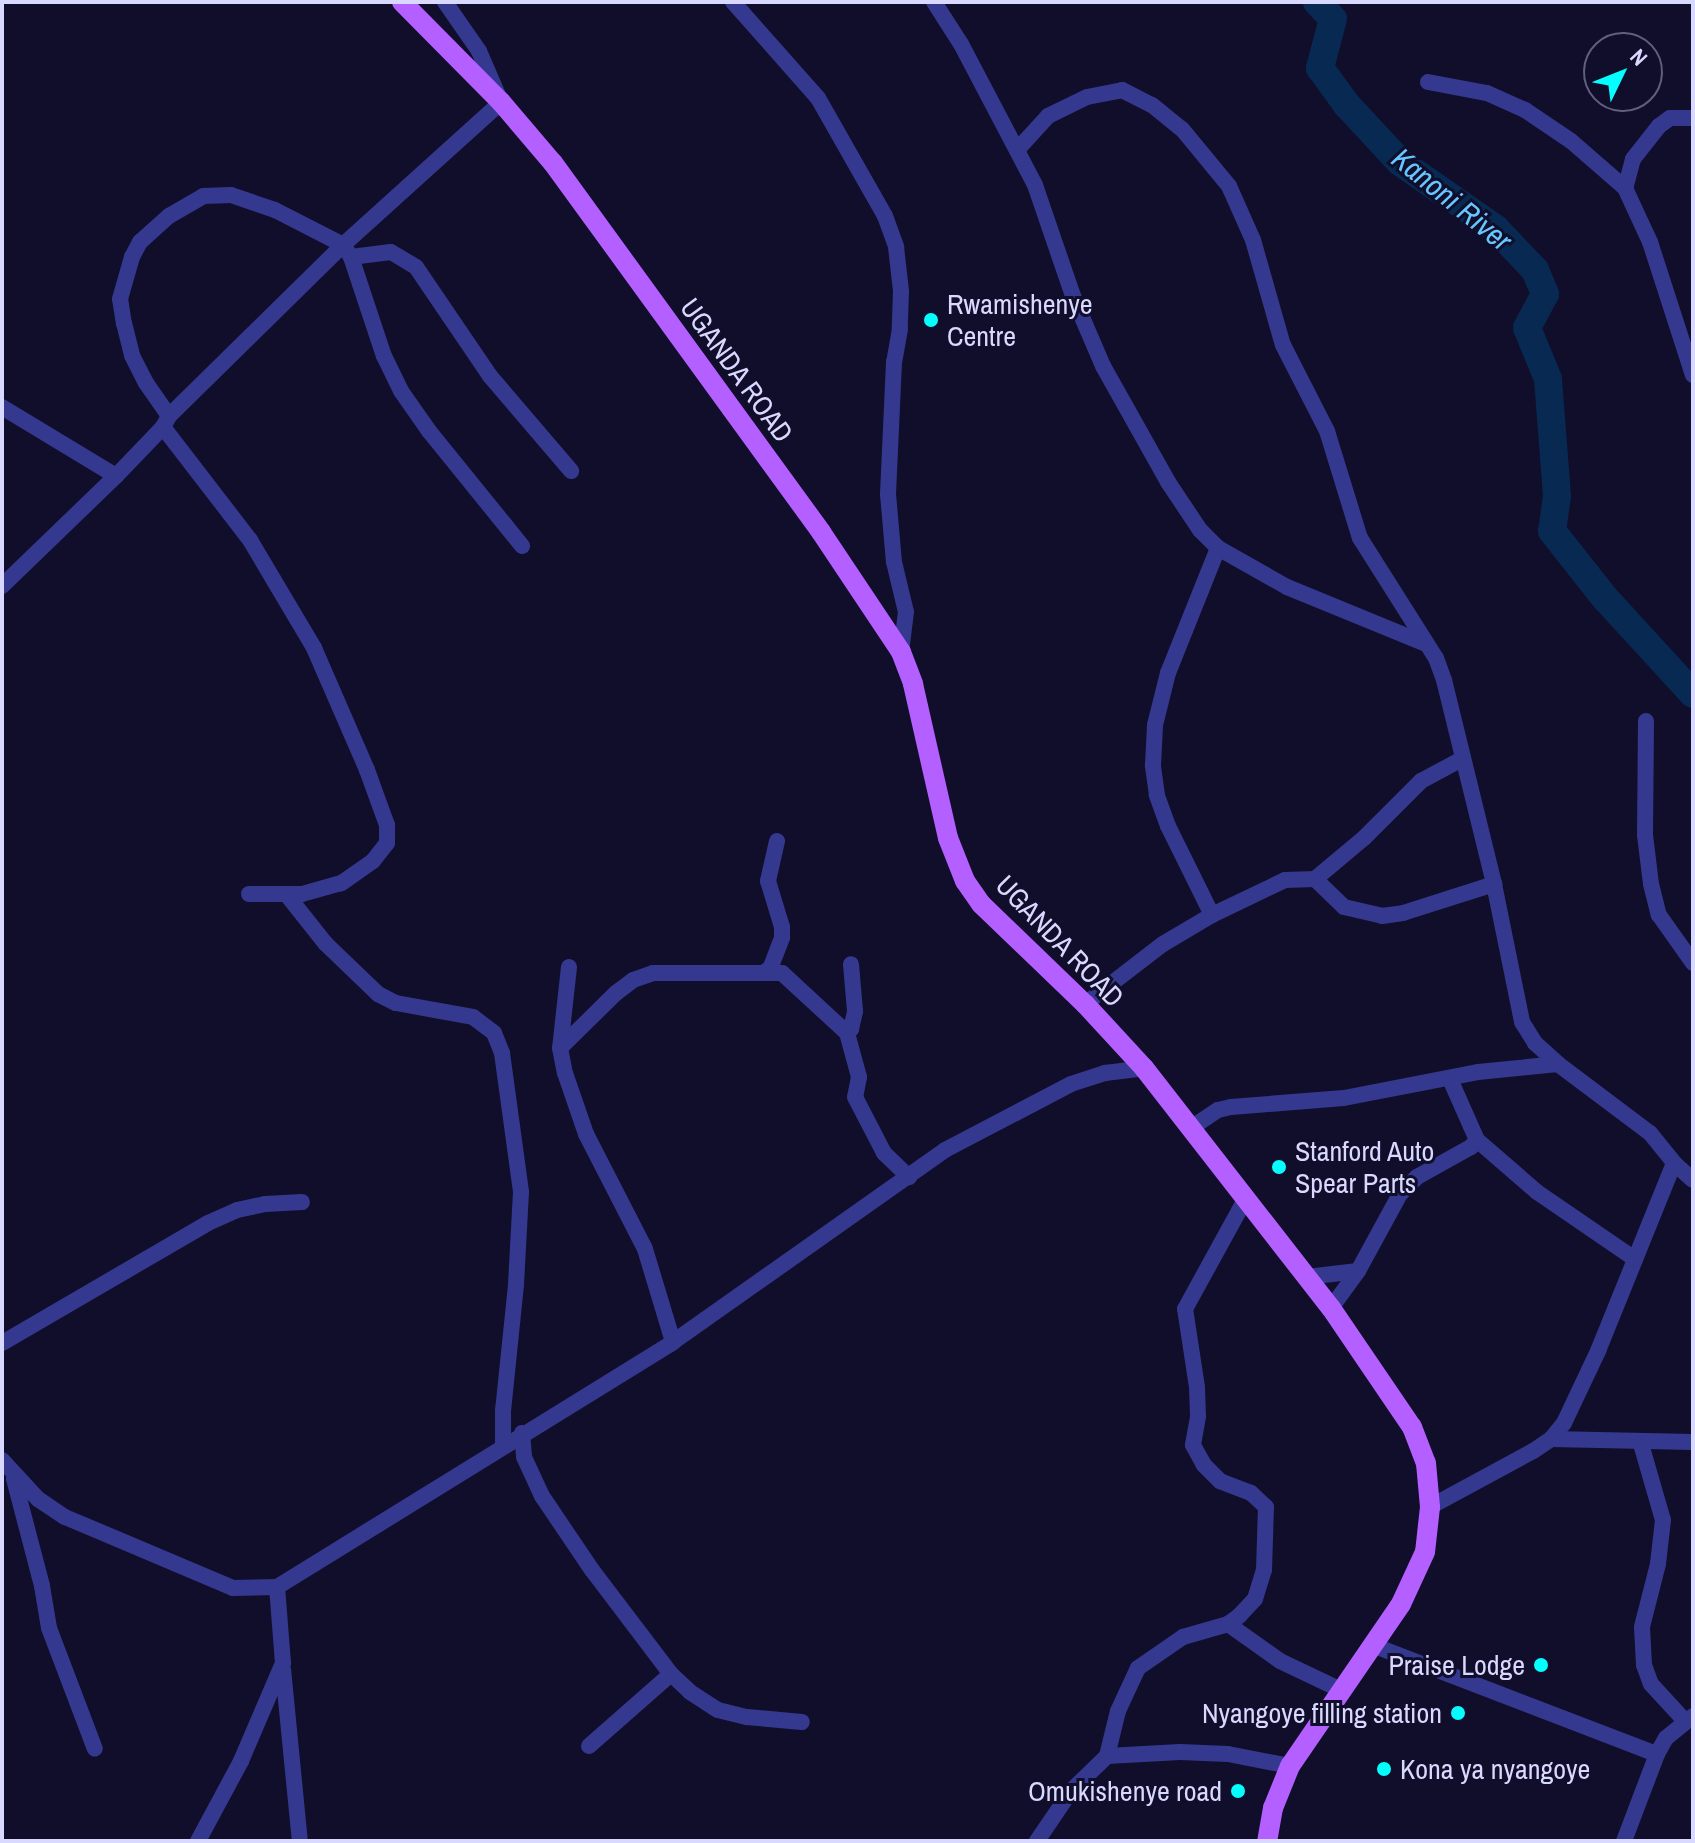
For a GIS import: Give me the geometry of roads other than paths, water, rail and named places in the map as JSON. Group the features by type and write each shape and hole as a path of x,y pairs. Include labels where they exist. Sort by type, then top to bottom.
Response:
{"main road":[{"name":"UGANDA ROAD","path":"402,6 501,102 553,163 812,520 901,652 927,738 948,838 965,881 1003,928 1085,1004 1144,1068 1331,1308 1412,1427 1426,1463 1430,1507 1425,1552 1401,1604 1375,1646 1290,1766 1273,1808 1267,1841"}],"street":[{"path":"2,586 116,476 166,422 501,102 479,51 445,2"},
{"path":"733,2 818,98 885,216 896,247 901,291 900,329 894,362 888,494 894,562 906,612 901,652"},
{"path":"934,2 1035,185 1073,296 1103,366 1168,482 1200,530 1218,548 1287,587 1427,644"},
{"path":"1428,82 1487,93 1525,110 1571,141 1625,188 1650,242 1693,375"},
{"path":"1017,150 1048,116 1087,97 1122,90 1152,105 1182,129 1229,186 1253,240 1283,345 1327,431 1360,538 1427,644 1451,701 1462,759 1494,884 1522,1022 1535,1043 1650,1133 1674,1163 1693,1180"},
{"path":"1625,188 1633,159 1659,126 1670,118 1693,118"},
{"path":"249,894 287,895 341,883 373,861 387,843 387,825 367,770 314,648 250,540 166,422 132,355 120,299 140,242 169,216 203,196 231,195 285,215 347,251 391,252 416,267 490,376 571,471"},
{"path":"347,251 384,356 401,391 429,431 522,546"},
{"path":"2,407 116,476"},
{"path":"1212,915 1168,826 1157,795 1153,765 1155,725 1168,673 1218,548"},
{"path":"1646,721 1645,835 1651,884 1659,915 1693,963"},
{"path":"1085,1004 1143,957 1212,915 1285,880 1315,879 1364,838 1421,781 1462,759"},
{"path":"766,971 770,969 782,937 782,927 768,881 777,841"},
{"path":"1315,879 1344,907 1382,916 1403,913 1494,884"},
{"path":"287,895 325,943 378,994 396,1003 473,1017 494,1033 502,1053 521,1183 503,1444"},
{"path":"847,1033 855,1011 851,964"},
{"path":"569,967 560,1048 586,1134 645,1249 673,1342"},
{"path":"560,1048 633,980 653,973 782,973 847,1033 859,1077 855,1097 884,1153 909,1177"},
{"path":"1191,1128 1218,1110 1231,1107 1344,1098 1505,1068 1558,1064"},
{"path":"2,1460 14,1477 65,1517 134,1549 233,1588 277,1587 503,1444 673,1342 945,1150 1071,1084 1105,1073 1144,1068"},
{"path":"1450,1079 1477,1140 1537,1192 1635,1259"},
{"path":"1331,1308 1358,1271 1400,1194 1417,1177 1471,1147 1477,1140"},
{"path":"1430,1507 1551,1439 1580,1392 1674,1163"},
{"path":"1037,1841 1071,1791 1107,1756 1118,1711 1138,1668 1183,1637 1228,1624 1249,1608 1261,1582 1266,1553 1266,1507 1251,1493 1220,1481 1204,1465 1193,1445 1198,1416 1197,1387 1185,1309 1246,1198"},
{"path":"2,1343 208,1223 265,1204 302,1202"},
{"path":"1307,1277 1358,1271"},
{"path":"522,1433 524,1457 542,1496 592,1570 671,1674 690,1692 718,1710 747,1717 802,1722"},
{"path":"1551,1439 1641,1444 1693,1442"},
{"path":"1627,1839 1657,1754 1666,1738 1689,1719 1651,1684 1644,1665 1642,1627 1660,1551 1663,1520 1641,1444"},
{"path":"14,1477 29,1530 49,1628 95,1749"},
{"path":"277,1587 300,1841"},
{"path":"1228,1624 1280,1661 1341,1690"},
{"path":"1375,1646 1657,1754"},
{"path":"198,1841 241,1761 283,1663"},
{"path":"589,1746 671,1674"},
{"path":"1107,1756 1180,1752 1228,1754 1290,1766"}],"waterway":[{"name":"Kanoni River","path":"1317,2 1333,19 1320,68 1347,105 1400,162 1495,228 1535,270 1545,294 1527,328 1548,379 1557,496 1552,531 1605,598 1693,694"}],"place":[{"name":"Rwamishenye Centre","path":"931,320"},
{"name":"Stanford Auto Spear Parts","path":"1279,1167"},
{"name":"Praise Lodge","path":"1541,1665"},
{"name":"Nyangoye filling station","path":"1458,1713"},
{"name":"Kona ya nyangoye","path":"1384,1769"},
{"name":"Omukishenye road","path":"1238,1791"}]}
